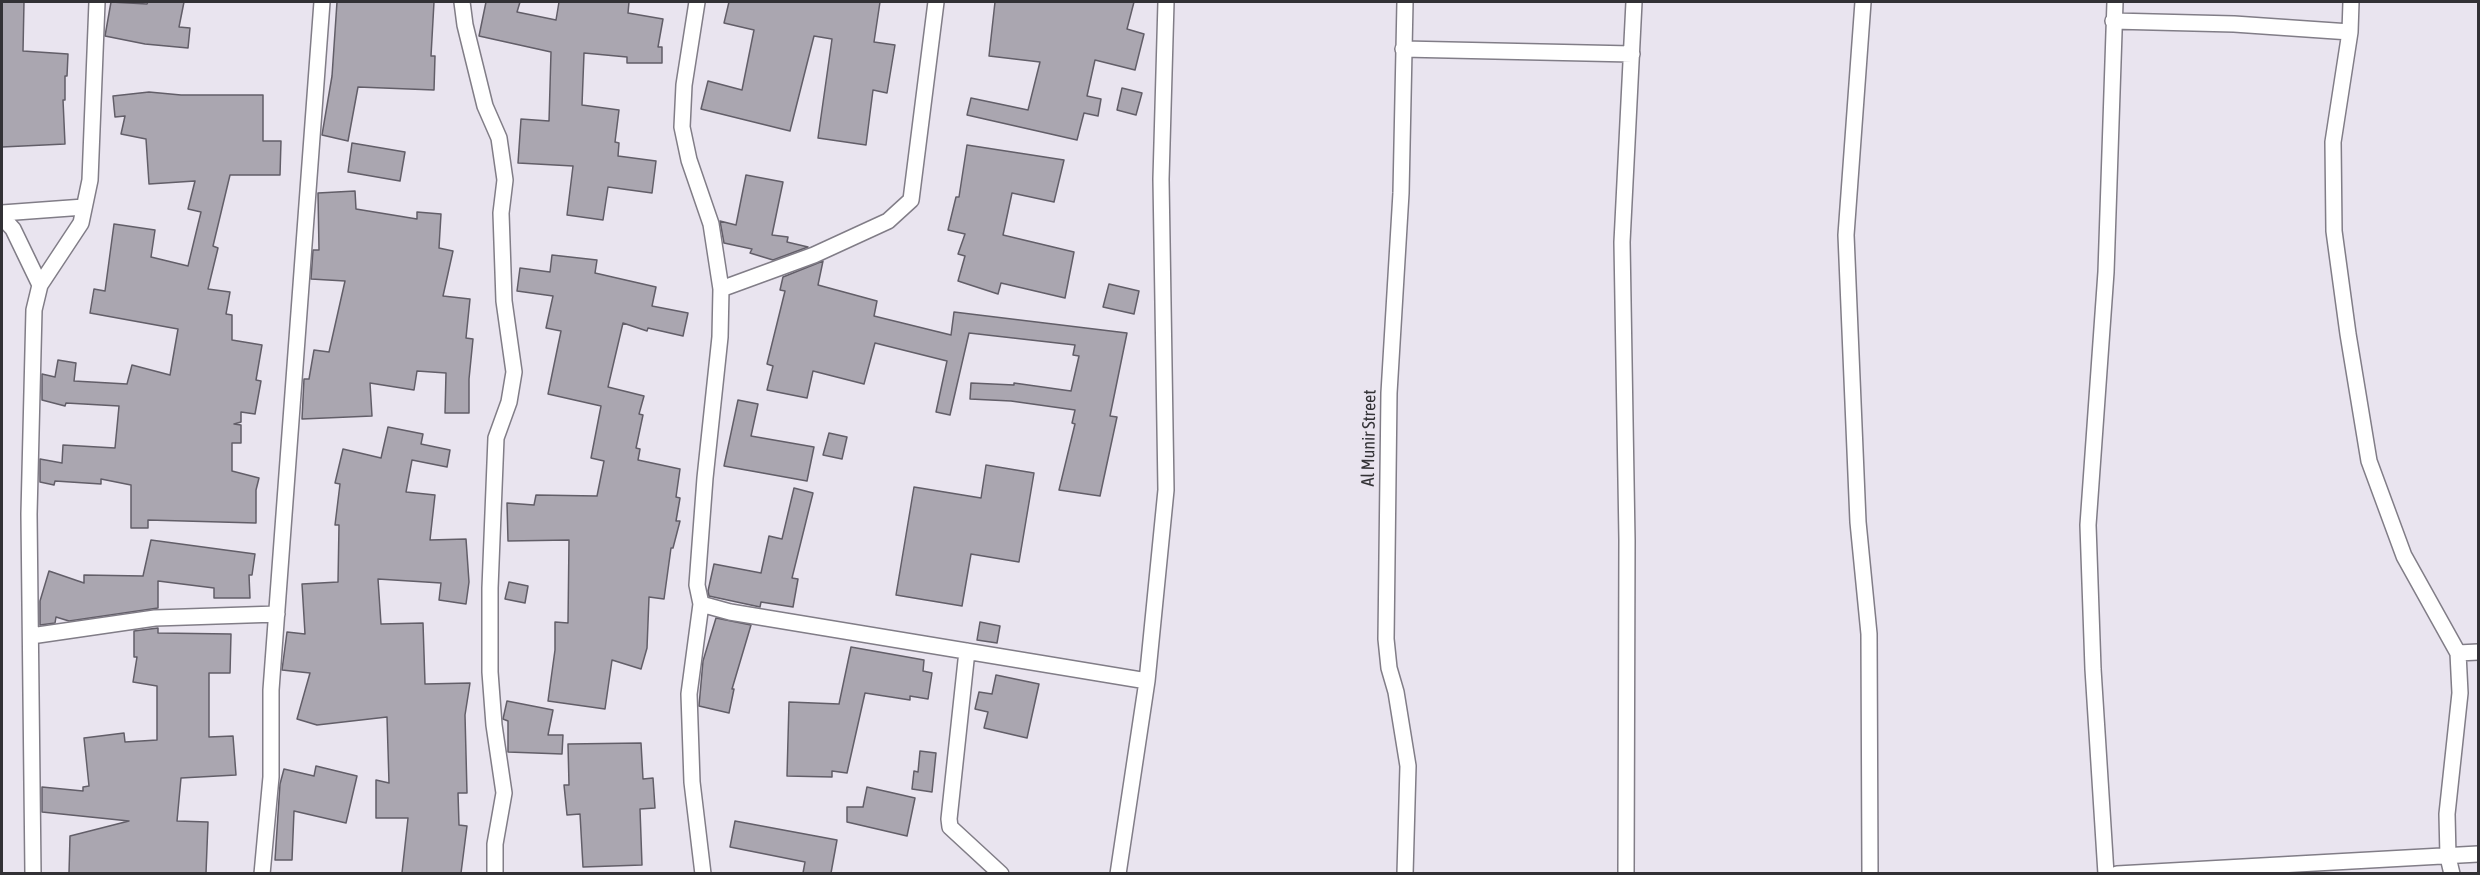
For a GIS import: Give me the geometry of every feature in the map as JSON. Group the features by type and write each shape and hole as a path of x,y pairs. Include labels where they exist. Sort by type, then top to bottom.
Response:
{"street":[{"path":"33,873 29,514 34,310 40,285 81,223 90,180 97,2"},
{"path":"262,873 271,777 271,690 321,2"},
{"path":"462,2 465,25 485,106 499,138 504,180 501,213 504,301 514,372 509,402 496,438 490,588 490,672 494,725 504,794 495,844 495,873"},
{"path":"697,2 684,85 682,127 689,160 711,224 721,289 720,337 705,478 697,585 700,604 689,694 692,782 703,873"},
{"path":"721,289 814,255 878,226 888,221 911,200 936,2"},
{"path":"1118,873 1147,681 1166,490 1161,179 1166,2"},
{"name":"Al Munir Street","path":"1405,2 1401,193 1389,393 1386,639 1389,668 1396,692 1408,766 1405,873"},
{"path":"1626,873 1627,540 1622,242 1634,2"},
{"path":"1863,2 1846,235 1858,522 1869,634 1870,873"},
{"path":"2106,873 2093,669 2088,525 2106,272 2115,2"},
{"path":"2351,2 2350,32 2333,142 2334,231 2369,461 2404,556 2458,653 2460,693 2447,814 2448,857 2452,873"},
{"path":"2113,21 2234,24 2350,32"},
{"path":"1403,49 1632,54"},
{"path":"2,215 84,207"},
{"path":"2,215 13,229 40,285"},
{"path":"700,604 730,612 1147,681"},
{"path":"31,636 155,618 277,615"},
{"path":"968,651 950,826 1001,873"},
{"path":"2458,653 2478,652"},
{"path":"2117,873 2478,854"}],"building":[{"path":"2,2 24,2 23,51 68,54 65,100 63,100 65,144 2,147"},
{"path":"111,2 147,4 148,2 184,2 179,27 190,28 188,48 145,44 105,36"},
{"path":"337,2 434,2 431,56 435,56 434,90 358,87 348,141 322,135 332,76"},
{"path":"486,2 520,2 517,12 556,20 559,2 629,2 628,13 663,19 658,47 662,47 662,63 627,63 627,57 584,53 582,105 619,110 615,142 619,143 618,156 656,161 652,193 608,187 603,220 567,215 573,166 518,163 521,119 549,121 551,52 479,36"},
{"path":"729,2 880,2 874,42 895,45 887,93 873,90 866,145 818,138 832,39 814,36 790,131 701,109 708,81 742,90 754,30 724,23"},
{"path":"995,2 1134,2 1127,29 1144,34 1135,70 1095,60 1087,96 1101,99 1098,116 1084,113 1077,140 967,115 971,98 1028,110 1040,62 989,56"},
{"path":"1122,88 1142,93 1136,115 1117,110"},
{"path":"149,92 181,95 263,95 263,141 281,141 280,175 230,175 213,246 218,248 208,289 230,292 226,314 232,315 232,340 262,345 256,380 261,381 255,414 241,412 241,422 234,424 241,425 241,443 232,443 232,471 259,478 256,490 256,523 148,520 148,528 131,528 131,485 101,479 101,484 55,481 54,485 40,482 40,459 62,463 63,445 115,448 119,406 66,403 65,406 42,400 42,374 55,377 58,360 76,363 74,381 127,384 132,365 170,375 178,329 90,313 94,289 105,291 114,224 155,230 151,257 188,266 201,212 188,209 195,181 149,184 146,139 121,134 125,116 115,117 113,96"},
{"path":"352,143 405,152 400,181 348,172"},
{"path":"967,145 1064,160 1054,202 1012,193 1003,235 1074,252 1065,298 1001,283 998,294 958,281 965,256 958,254 965,234 948,230 956,197 959,197"},
{"path":"746,175 783,182 772,235 788,237 787,242 808,247 773,260 750,253 752,249 724,243 720,221 736,225"},
{"path":"355,191 356,209 417,219 417,212 441,214 439,248 453,251 443,296 470,299 466,338 473,339 469,379 469,413 445,413 446,373 417,371 414,390 370,383 372,416 302,419 304,379 309,379 314,350 329,352 345,281 311,279 313,250 319,250 318,193"},
{"path":"552,255 597,260 595,273 656,287 652,306 688,313 683,336 648,328 647,331 623,323 608,387 644,396 639,414 643,415 636,448 640,449 638,460 680,469 676,497 680,498 676,521 680,521 673,548 671,548 664,599 649,597 647,648 641,669 612,660 605,709 548,701 555,650 555,622 568,623 569,540 508,541 507,503 534,505 536,495 597,496 604,461 591,458 601,406 548,394 561,331 546,328 553,296 517,291 520,268 550,272"},
{"path":"823,261 818,285 877,301 874,316 951,335 954,312 1127,333 1110,416 1117,417 1100,496 1059,490 1075,424 1072,423 1075,410 1011,401 970,399 971,383 1014,385 1014,383 1071,391 1079,356 1073,355 1075,345 969,333 950,415 936,412 947,361 875,343 864,384 813,371 807,398 767,390 773,366 767,364 785,291 780,290 783,277"},
{"path":"1109,284 1139,291 1134,314 1103,307"},
{"path":"738,400 758,404 751,436 814,447 807,481 724,466"},
{"path":"388,427 423,434 421,444 450,450 447,467 412,460 406,492 435,495 430,540 466,539 469,582 466,604 439,600 441,583 378,579 381,624 423,623 425,684 470,683 465,715 467,793 458,793 459,825 467,826 461,873 402,873 408,818 376,818 376,780 389,783 387,717 317,725 297,719 310,673 282,670 287,632 305,634 302,584 338,582 339,525 335,525 340,484 335,483 343,449 381,458"},
{"path":"829,433 847,437 842,459 823,455"},
{"path":"986,465 1034,473 1019,562 971,554 962,606 896,595 914,487 981,498"},
{"path":"794,488 813,493 792,578 798,579 793,607 761,602 760,607 709,596 714,564 761,573 769,536 782,539"},
{"path":"151,540 255,554 252,575 249,575 250,598 214,598 214,588 158,581 158,608 69,621 56,617 55,623 40,625 40,601 49,571 84,583 84,575 143,576"},
{"path":"509,582 528,586 525,603 505,599"},
{"path":"716,618 751,625 732,689 734,689 729,713 699,706 703,661"},
{"path":"980,622 1000,626 997,643 977,640"},
{"path":"158,628 158,633 231,634 230,673 209,673 209,737 233,736 236,775 181,778 177,821 208,822 206,873 69,873 70,836 129,821 42,812 42,787 83,791 83,787 89,786 84,738 124,733 125,742 157,740 157,686 133,682 137,657 134,657 134,631"},
{"path":"851,647 924,660 923,671 932,673 928,699 910,696 910,700 865,693 847,773 832,771 832,777 787,776 789,702 839,704"},
{"path":"996,675 1039,684 1027,738 984,728 988,712 975,709 979,692 992,694"},
{"path":"507,701 553,710 548,735 563,735 562,754 508,752 508,721 503,719"},
{"path":"641,743 643,779 653,778 655,808 640,809 642,865 583,867 580,814 567,815 564,785 569,785 568,744"},
{"path":"920,751 936,753 932,792 912,789 914,771 918,772"},
{"path":"316,766 357,776 346,823 294,811 292,860 275,860 280,784 284,769 314,776"},
{"path":"867,787 915,798 907,836 847,822 847,807 863,807"},
{"path":"735,821 837,840 831,873 803,873 805,862 730,847"}]}
